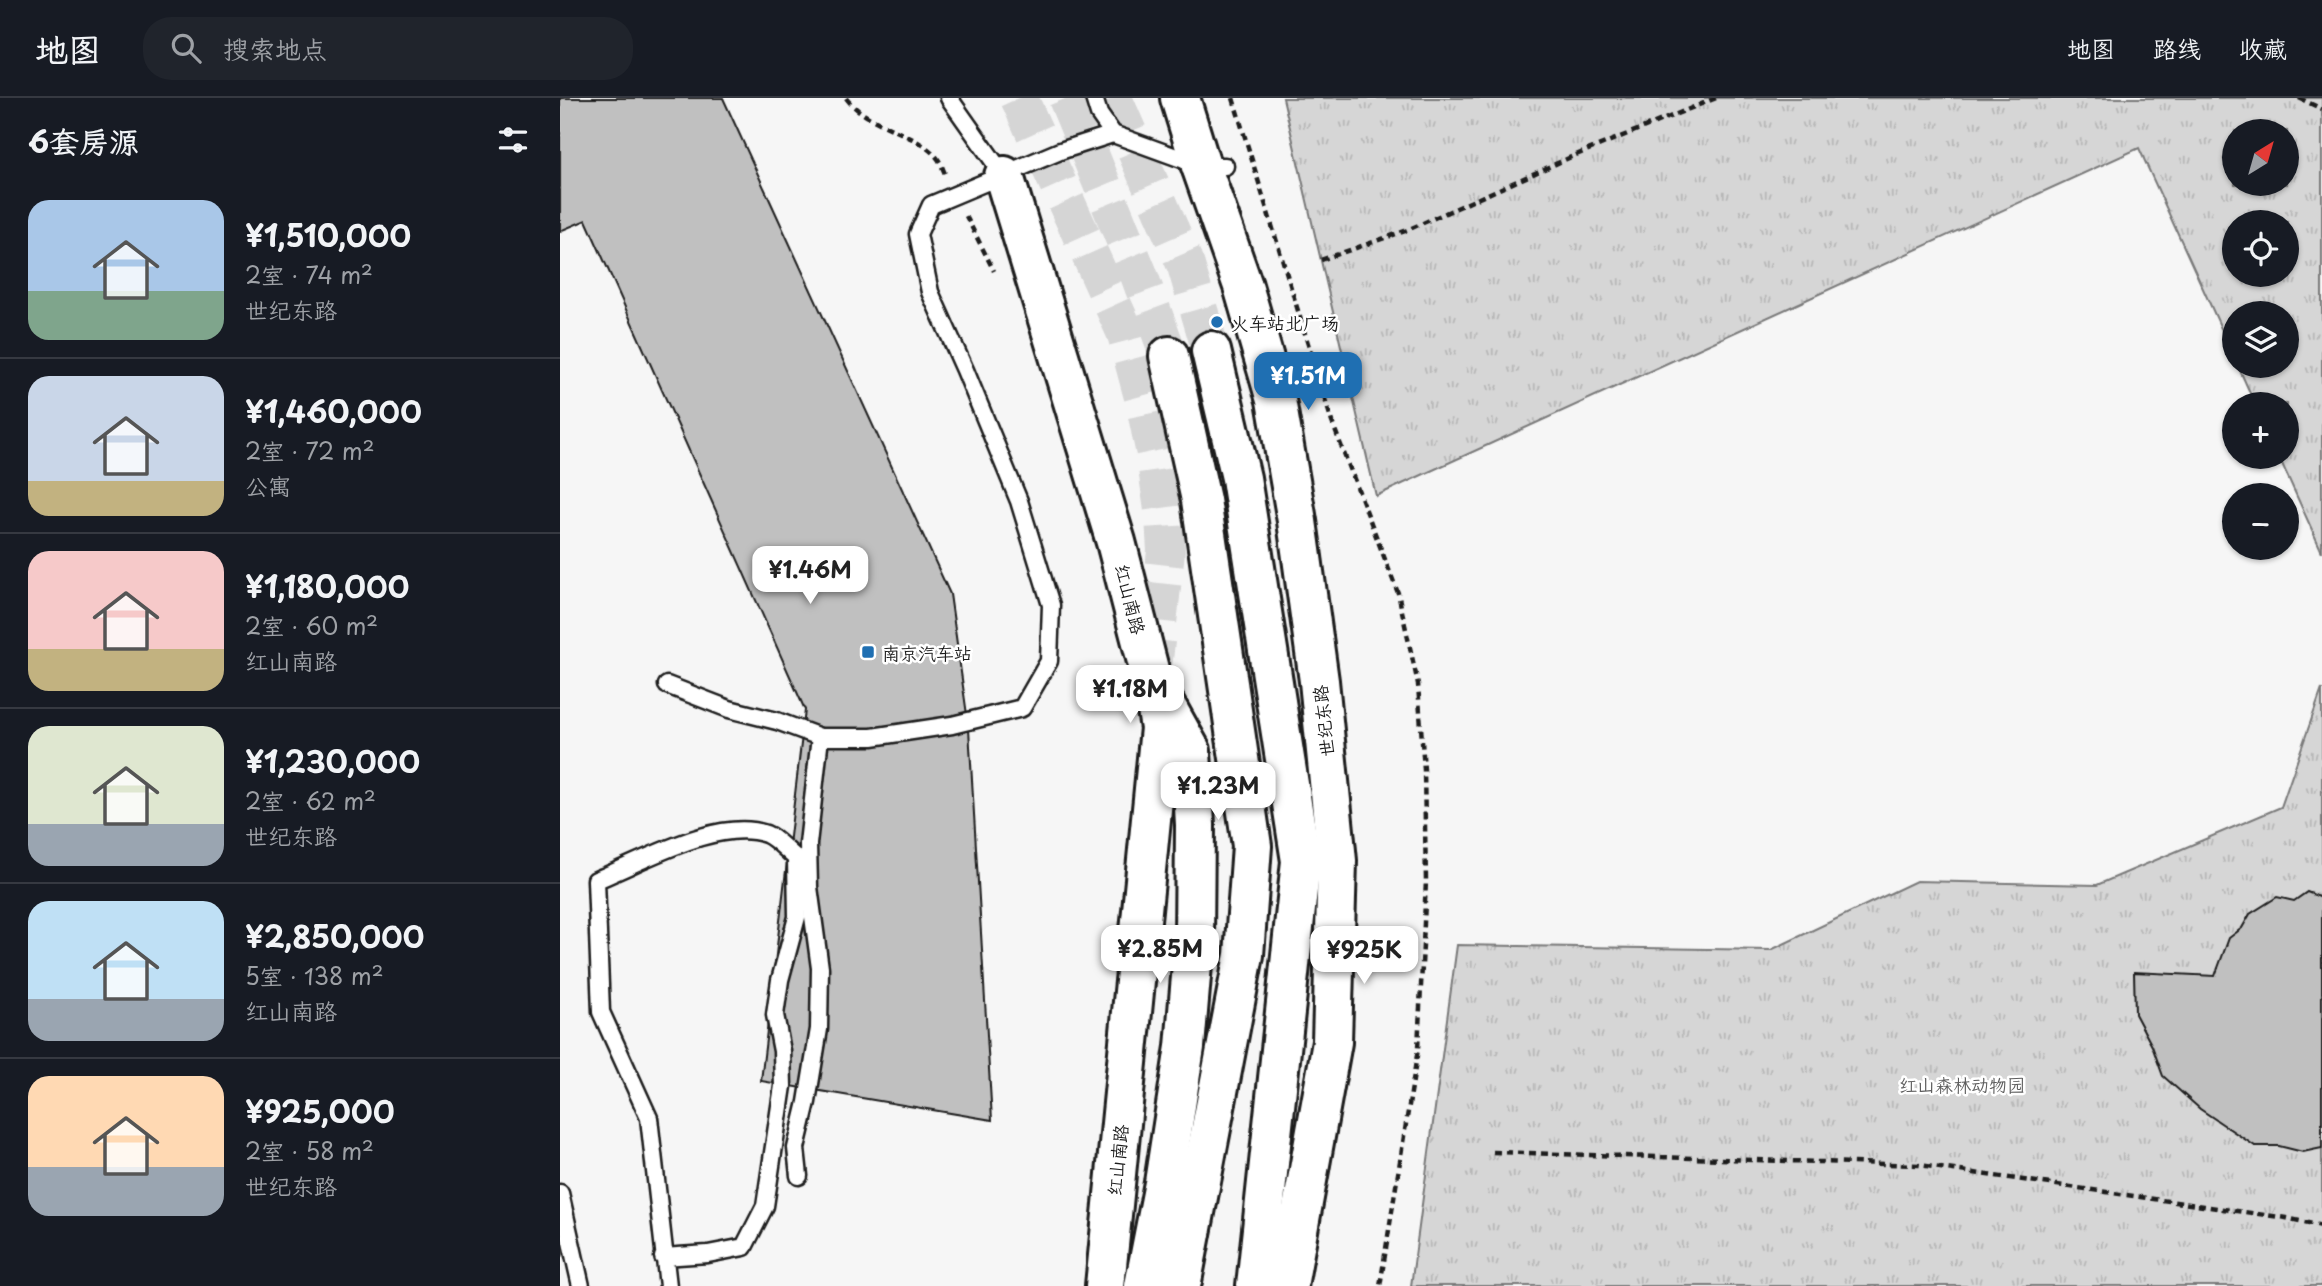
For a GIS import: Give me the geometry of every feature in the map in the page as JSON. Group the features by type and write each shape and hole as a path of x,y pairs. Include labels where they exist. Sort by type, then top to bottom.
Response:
{"main road":[{"name":"世纪东路","path":"1180,98 1213,166 1242,286 1276,400 1320,681 1337,861 1332,1042 1288,1286"},
{"name":"红山南路","path":"1003,176 1112,528 1152,681 1160,728 1105,1286"},
{"path":"1211,351 1241,478 1301,861 1256,1286"},
{"path":"1170,356 1201,500 1252,846 1244,955 1181,1286"},
{"path":"1143,1286 1164,1183 1185,1046 1194,941 1195,825 1191,751 1152,681"}],"lane":[{"path":"949,98 1003,176"},
{"path":"1094,98 1099,114 1113,134"},
{"path":"667,685 729,709 777,721 820,737 872,737 952,725 1022,708 1049,660 1051,605 1019,501 930,292 918,234 931,205 1060,151 1113,134 1213,166"},
{"path":"799,1176 796,1148 819,1029 820,968 810,887 808,844 820,737"},
{"path":"663,1257 708,1254 744,1247 765,1206 783,1086 782,1051 775,1016 780,980 797,917 796,858 768,835 736,828 696,838 596,880 601,1012 649,1118 663,1257 668,1286"},
{"path":"560,1193 582,1286"}],"path":[{"path":"1233,98 1332,422 1398,593 1418,684 1424,770 1426,881 1418,1049 1380,1286"},
{"path":"1321,260 1405,231 1571,157 1716,98"},
{"path":"2299,98 2322,109"},
{"path":"1493,1152 1919,1165 2272,1216 2322,1226"}],"green space":[{"path":"1283,98 2322,98 2322,552 2299,501 2299,483 2291,483 2284,469 2299,469 2299,392 2250,392 2243,378 2299,378 2299,301 2222,301 2222,330 2139,148 1376,496"},
{"name":"红山森林动物园","path":"2322,689 2322,1286 1411,1286 1457,945 1771,950 1916,881 2097,885 2281,807"}],"building":[{"name":"南京汽车站","path":"560,98 723,98 950,594 969,729 992,1120 761,1081 805,710 586,220 560,231"},
{"path":"2307,892 2322,898 2322,1148 2303,1152 2279,1146 2255,1146 2200,1109 2163,1076 2152,1046 2135,1014 2134,972 2215,976 2229,938 2242,928 2250,914 2277,897 2294,901"}],"tunnel":[{"path":"1019,98 1126,334 1144,401 1155,454 1166,551 1152,677"},
{"path":"1067,98 1169,356"},
{"path":"1113,98 1186,266 1211,351"}],"place":[{"name":"火车站北广场","path":"1217,322"},
{"name":"南京汽车站","path":"868,652"}]}
